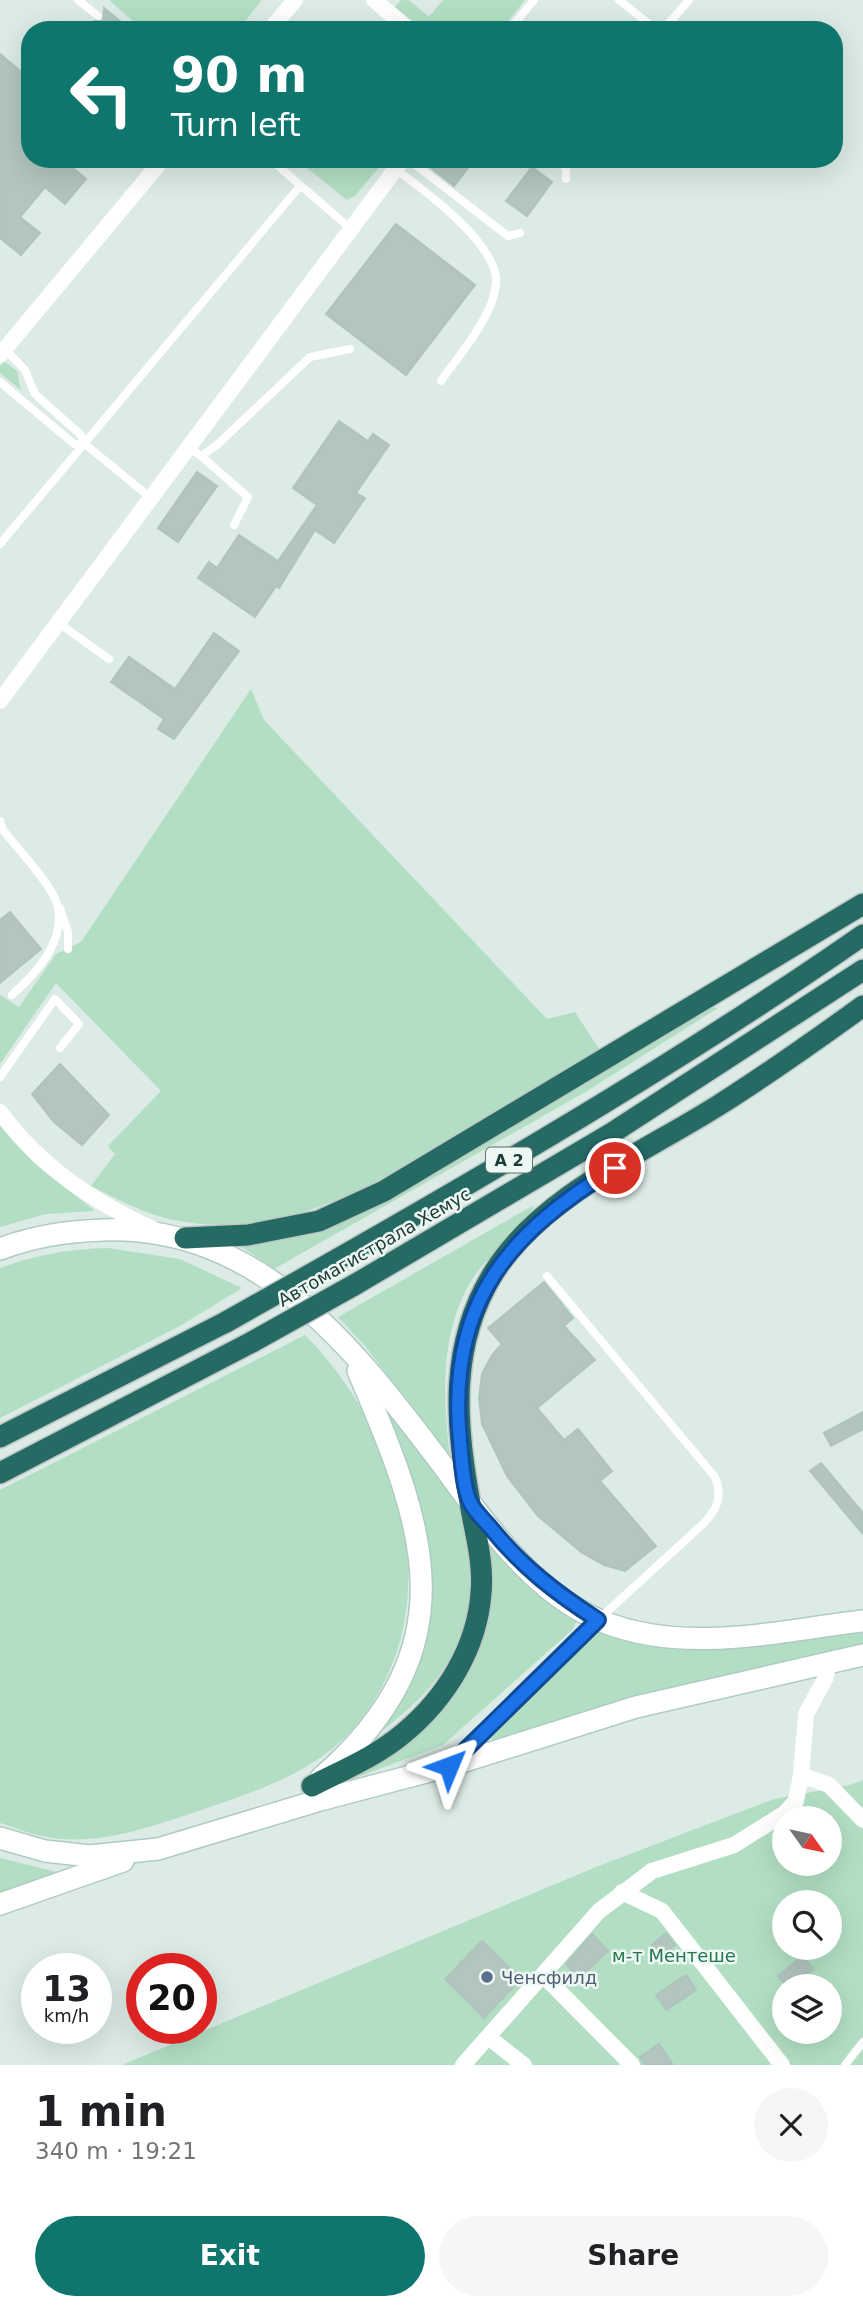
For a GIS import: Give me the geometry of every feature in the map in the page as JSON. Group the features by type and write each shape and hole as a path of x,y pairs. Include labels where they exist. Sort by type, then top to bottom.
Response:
{"highway":[{"path":"185,1238 248,1235 319,1221 384,1191 863,904"},
{"name":"Автомагистрала Хемус","path":"0,1437 226,1322 478,1180 685,1051 863,935"},
{"name":"Автомагистрала Хемус","path":"0,1472 252,1342 356,1284 612,1133 863,970"},
{"path":"312,1786 370,1756 403,1734 451,1682 477,1627 482,1591 480,1554 461,1448 457,1400 460,1368 471,1318 494,1272 511,1249 573,1194 720,1105 863,1006"}],"main road":[{"path":"0,1249 29,1238 70,1231 157,1231 185,1238 253,1267 324,1323 402,1412 470,1502 526,1569 598,1620 633,1633 681,1638 751,1637 863,1621"},
{"path":"257,1819 312,1786 353,1750 397,1690 413,1650 420,1612 422,1576 405,1487 350,1353"},
{"path":"0,1904 158,1849 449,1766 636,1707 863,1655"},
{"path":"0,1838 45,1851 90,1856 158,1849"}],"street":[{"path":"278,21 295,0"},
{"path":"374,0 398,21"},
{"path":"3,352 156,168"},
{"path":"0,701 151,498 195,452 398,168"},
{"path":"0,1112 16,1134 54,1171 92,1198 157,1231"},
{"path":"463,2065 599,1911 622,1892 652,1871 734,1845 785,1813 796,1801 806,1714 826,1677 828,1661"},
{"path":"801,1775 829,1785 863,1820"},
{"path":"622,1892 662,1911 782,2065"},
{"path":"544,1975 632,2065"},
{"path":"488,2038 524,2065"}],"lane":[{"path":"78,0 98,16"},
{"path":"516,21 534,0"},
{"path":"619,0 645,21"},
{"path":"671,21 689,0"},
{"path":"280,168 352,230"},
{"path":"407,168 482,247 496,275 494,293 481,323 441,381"},
{"path":"411,168 508,236 520,233"},
{"path":"565,168 566,179"},
{"path":"0,544 86,445 300,186"},
{"path":"234,525 248,497 195,452 310,357 350,349"},
{"path":"3,352 25,370 35,394 80,433 86,445 151,498"},
{"path":"0,383 74,444 86,445"},
{"path":"57,622 109,659"},
{"path":"0,821 3,830 56,899 68,932 68,949"},
{"path":"12,995 45,960 57,927 56,899"},
{"path":"0,1077 55,999 79,1024 60,1048"},
{"path":"449,1766 598,1620 711,1516 717,1506 719,1490 715,1476 547,1276"},
{"path":"845,2065 863,2042"}],"green space":[{"path":"109,0 262,0 245,21 133,21"},
{"path":"401,0 409,0 429,17 443,0 525,0 508,21 413,21 395,7"},
{"path":"307,168 378,168 355,196 347,200"},
{"path":"5,362 17,371 21,390 0,373 0,366"},
{"path":"251,689 264,720 547,1019 575,1012 601,1052 411,1162 345,1196 277,1219 241,1224 204,1224 155,1215 91,1186 115,1154 108,1146 161,1091 56,983 0,1064 0,995 19,1007 56,954 81,942"},
{"path":"707,1008 718,1008 587,1091 274,1269 240,1246 307,1235 354,1215"},
{"path":"0,1125 34,1163 95,1211 46,1214 0,1227"},
{"path":"534,1205 524,1223 482,1266 458,1309 451,1333 445,1383 450,1457 365,1346 338,1317"},
{"path":"108,1248 180,1259 242,1288 180,1326 0,1418 0,1268 53,1254"},
{"path":"305,1335 341,1377 370,1425 392,1477 405,1531 408,1586 400,1640 380,1690 346,1736 331,1750 297,1772 220,1804 142,1829 102,1838 61,1839 25,1832 0,1823 0,1490"},
{"path":"386,1406 434,1465 457,1499 467,1538 469,1593 465,1621 457,1646 444,1668 429,1689 410,1708 364,1745 412,1676 411,1483"},
{"path":"480,1526 520,1578 577,1620 573,1629 443,1745 307,1796 393,1745 468,1663"},
{"path":"863,1632 863,1644 684,1686 494,1740 490,1738 490,1734 598,1633 662,1646 719,1648"},
{"name":"м-т Ментeше","path":"863,1780 863,2065 122,2065 172,2044 217,2044 217,2025 596,1867 774,1799 850,1785"},
{"path":"0,1858 65,1874 0,1893"}],"building":[{"path":"104,8 120,21 103,21"},
{"path":"0,54 21,72 21,168 73,168 86,179 65,204 45,187 20,217 40,233 21,255 0,238"},
{"path":"431,168 468,168 454,186"},
{"path":"531,168 552,182 527,216 506,201"},
{"path":"396,224 475,285 406,375 326,314"},
{"path":"339,421 368,441 373,434 389,445 356,493 365,498 334,543 315,530 279,588 276,586 255,617 198,578 209,562 217,568 239,535 278,561 317,505 293,488"},
{"path":"197,472 217,486 178,542 158,528"},
{"path":"214,633 239,651 174,739 158,729 164,719 111,682 129,657 175,689"},
{"path":"10,912 41,949 0,983 0,920"},
{"path":"60,1064 109,1115 82,1145 54,1122 32,1094"},
{"path":"544,1282 573,1318 564,1326 595,1360 537,1408 564,1440 578,1429 612,1471 600,1481 656,1546 625,1571 604,1565 581,1552 538,1516 507,1476 482,1424 479,1398 482,1374 492,1355 502,1344 488,1328"},
{"path":"863,1412 863,1429 831,1446 824,1433"},
{"path":"821,1463 863,1513 863,1534 810,1471"},
{"path":"666,1933 675,1945 661,1957 651,1946"},
{"path":"592,1934 608,1951 579,1978 566,1964"},
{"path":"482,1941 521,1979 484,2018 445,1979"},
{"path":"798,1960 806,1960 813,1969 807,1974 780,1974"},
{"path":"686,1975 696,1990 666,2010 656,1995"},
{"path":"659,2044 673,2065 645,2065 640,2057"}],"place":[{"name":"Ченсфилд","path":"487,1977"}],"route":[{"path":"449,1766 598,1620 559,1595 526,1569 470,1502 461,1448 457,1400 460,1368 471,1318 494,1272 511,1249 540,1220 573,1194 615,1168"}]}
